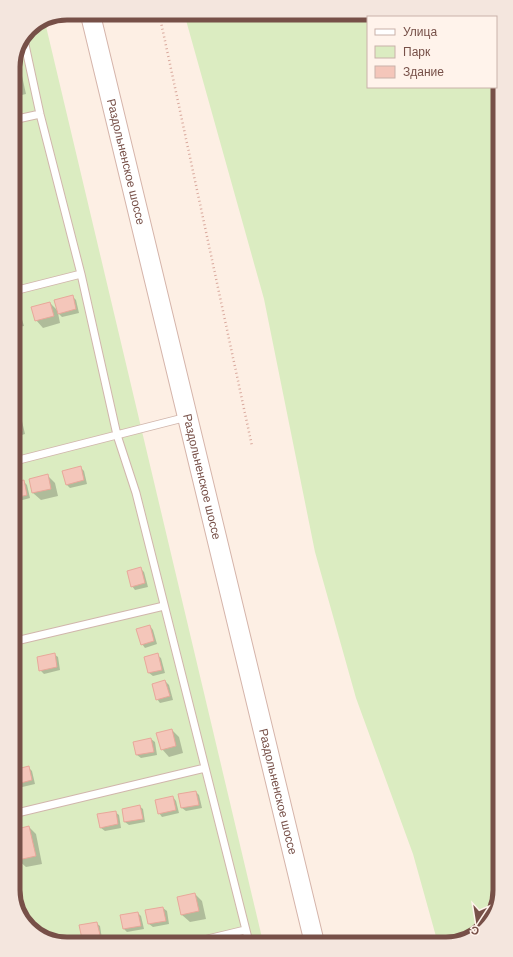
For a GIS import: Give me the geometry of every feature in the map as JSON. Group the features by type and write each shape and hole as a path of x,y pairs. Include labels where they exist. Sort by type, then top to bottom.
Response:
{"main road":[{"name":"Раздольненское шоссе","path":"92,20 313,937"}],"lane":[{"path":"25,46 40,114 81,274 117,435 136,493 247,937"},
{"path":"20,118 40,114"},
{"path":"20,289 81,274"},
{"path":"20,460 188,417"},
{"path":"20,640 164,606"},
{"path":"20,812 205,768"},
{"path":"216,937 245,930"}],"path":[{"path":"161,20 252,446"}],"green space":[{"path":"186,20 367,20 367,88 493,88 493,890 492,899 485,916 469,931 455,936 436,937 413,854 356,698 315,552 264,299"},
{"path":"46,26 262,937 64,937 46,932 34,923 26,913 21,899 20,64 28,41 34,34"}],"building":[{"path":"73,295 76,309 58,314 54,300"},
{"path":"50,302 54,316 35,321 31,307"},
{"path":"81,466 84,480 66,485 62,471"},
{"path":"48,474 51,489 32,493 29,479"},
{"path":"24,480 27,495 20,497 20,481"},
{"path":"141,567 145,583 131,587 127,571"},
{"path":"150,625 154,641 141,645 136,629"},
{"path":"55,653 57,667 39,671 37,657"},
{"path":"158,653 162,670 148,673 144,657"},
{"path":"165,680 170,696 156,700 152,684"},
{"path":"172,729 176,746 161,750 156,733"},
{"path":"151,738 154,752 136,755 133,742"},
{"path":"29,766 32,780 20,783 20,768"},
{"path":"196,791 199,805 181,808 178,794"},
{"path":"173,796 176,810 158,814 155,800"},
{"path":"140,805 143,819 124,822 122,809"},
{"path":"116,811 118,824 100,828 97,814"},
{"path":"29,826 36,856 20,860 20,828"},
{"path":"195,893 199,911 181,915 177,897"},
{"path":"163,907 166,921 148,924 145,910"},
{"path":"138,912 141,926 123,929 120,915"},
{"path":"97,922 100,935 82,937 79,925"}]}
